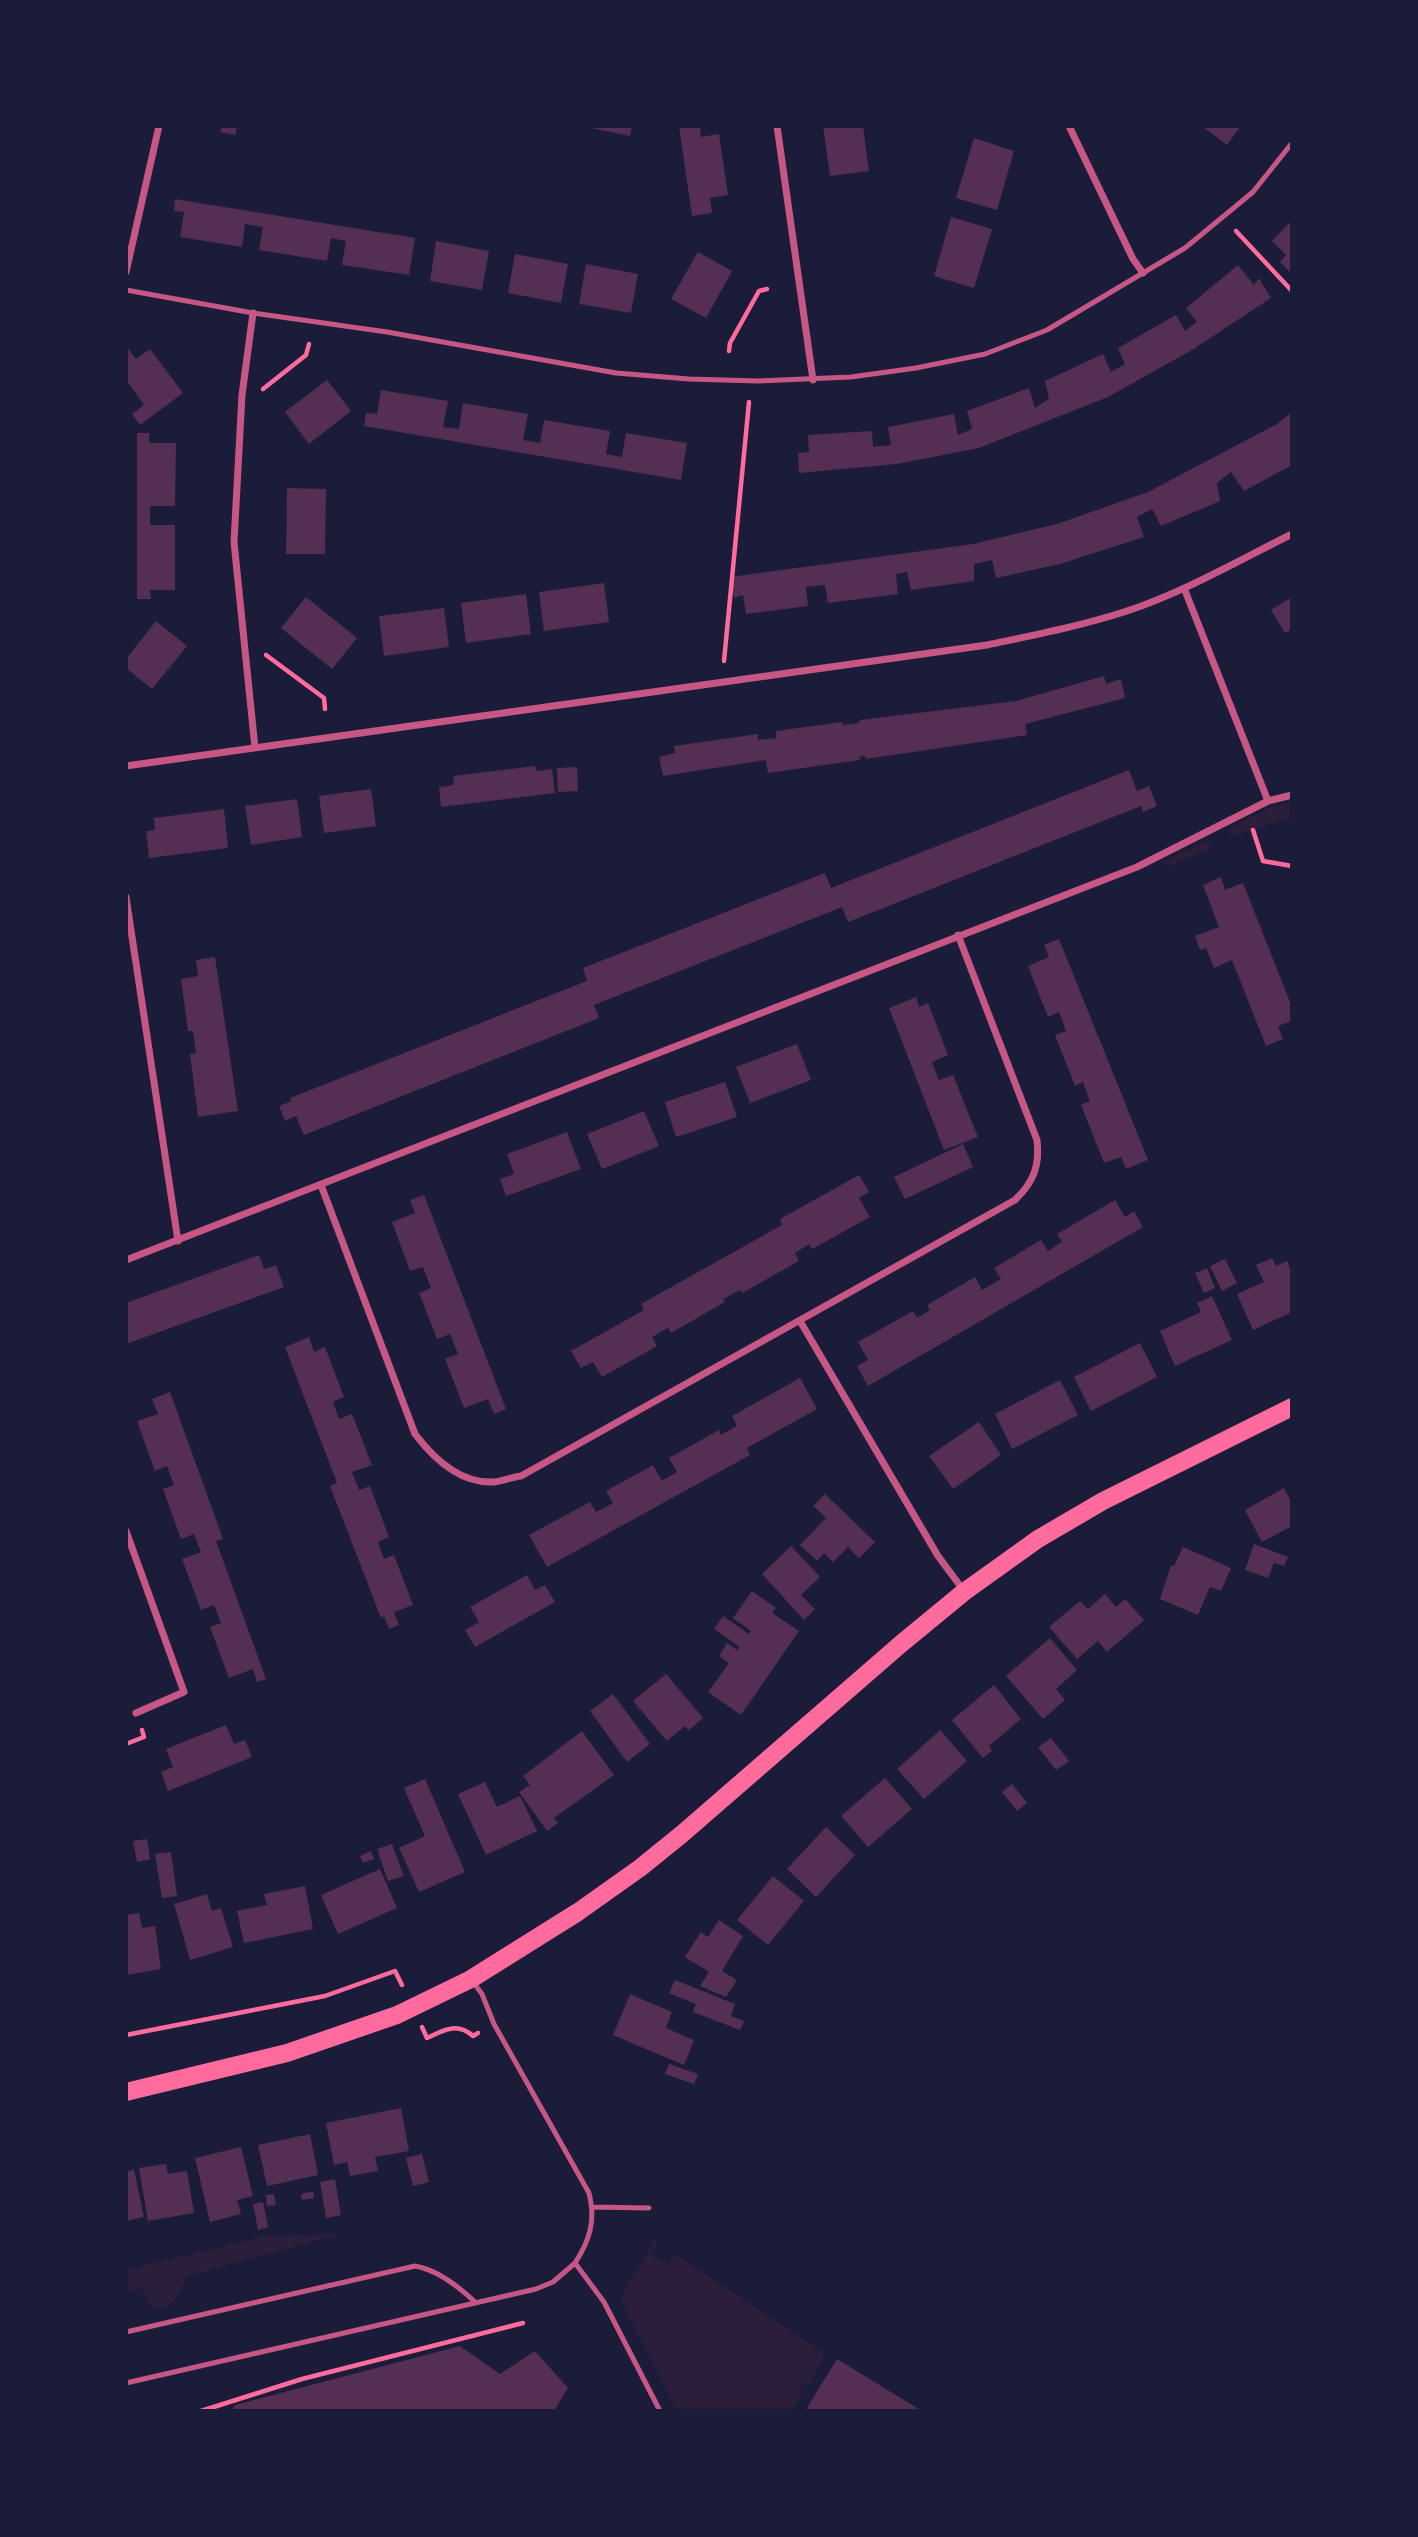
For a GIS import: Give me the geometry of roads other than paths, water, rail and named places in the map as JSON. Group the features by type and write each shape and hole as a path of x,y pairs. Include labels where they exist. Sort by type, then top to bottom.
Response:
{"main road":[{"path":"126,2092 287,2053 397,2015 471,1979 578,1912 640,1868 964,1592 1038,1539 1103,1501 1292,1408"}],"street":[{"path":"126,272 159,126"},
{"path":"776,126 813,380"},
{"path":"1069,126 1133,259 1143,273"},
{"path":"253,313 236,464 234,542 255,748"},
{"path":"126,766 987,645 1129,610 1184,588 1292,534"},
{"path":"1184,588 1268,802"},
{"path":"126,1260 1137,867 1268,802 1292,795"},
{"path":"126,897 178,1241"},
{"path":"321,1185 415,1434 433,1457 458,1474 473,1480 494,1482 521,1475 1015,1200 1027,1188 1036,1173 1039,1157 1037,1140 958,935"},
{"path":"800,1321 938,1556 964,1592"},
{"path":"126,1531 184,1692 136,1713"}],"lane":[{"path":"126,290 253,313 387,332 616,373 689,379 813,380 851,377 916,368 985,354 1047,330 1185,248 1253,192 1292,143"},
{"path":"126,2383 536,2289 553,2283 575,2263 590,2236 592,2207 579,2172 494,2024 482,1994 471,1979"},
{"path":"592,2207 649,2208"},
{"path":"575,2263 604,2302 660,2411"},
{"path":"126,2332 415,2266 426,2268 459,2286 475,2302"}]}
